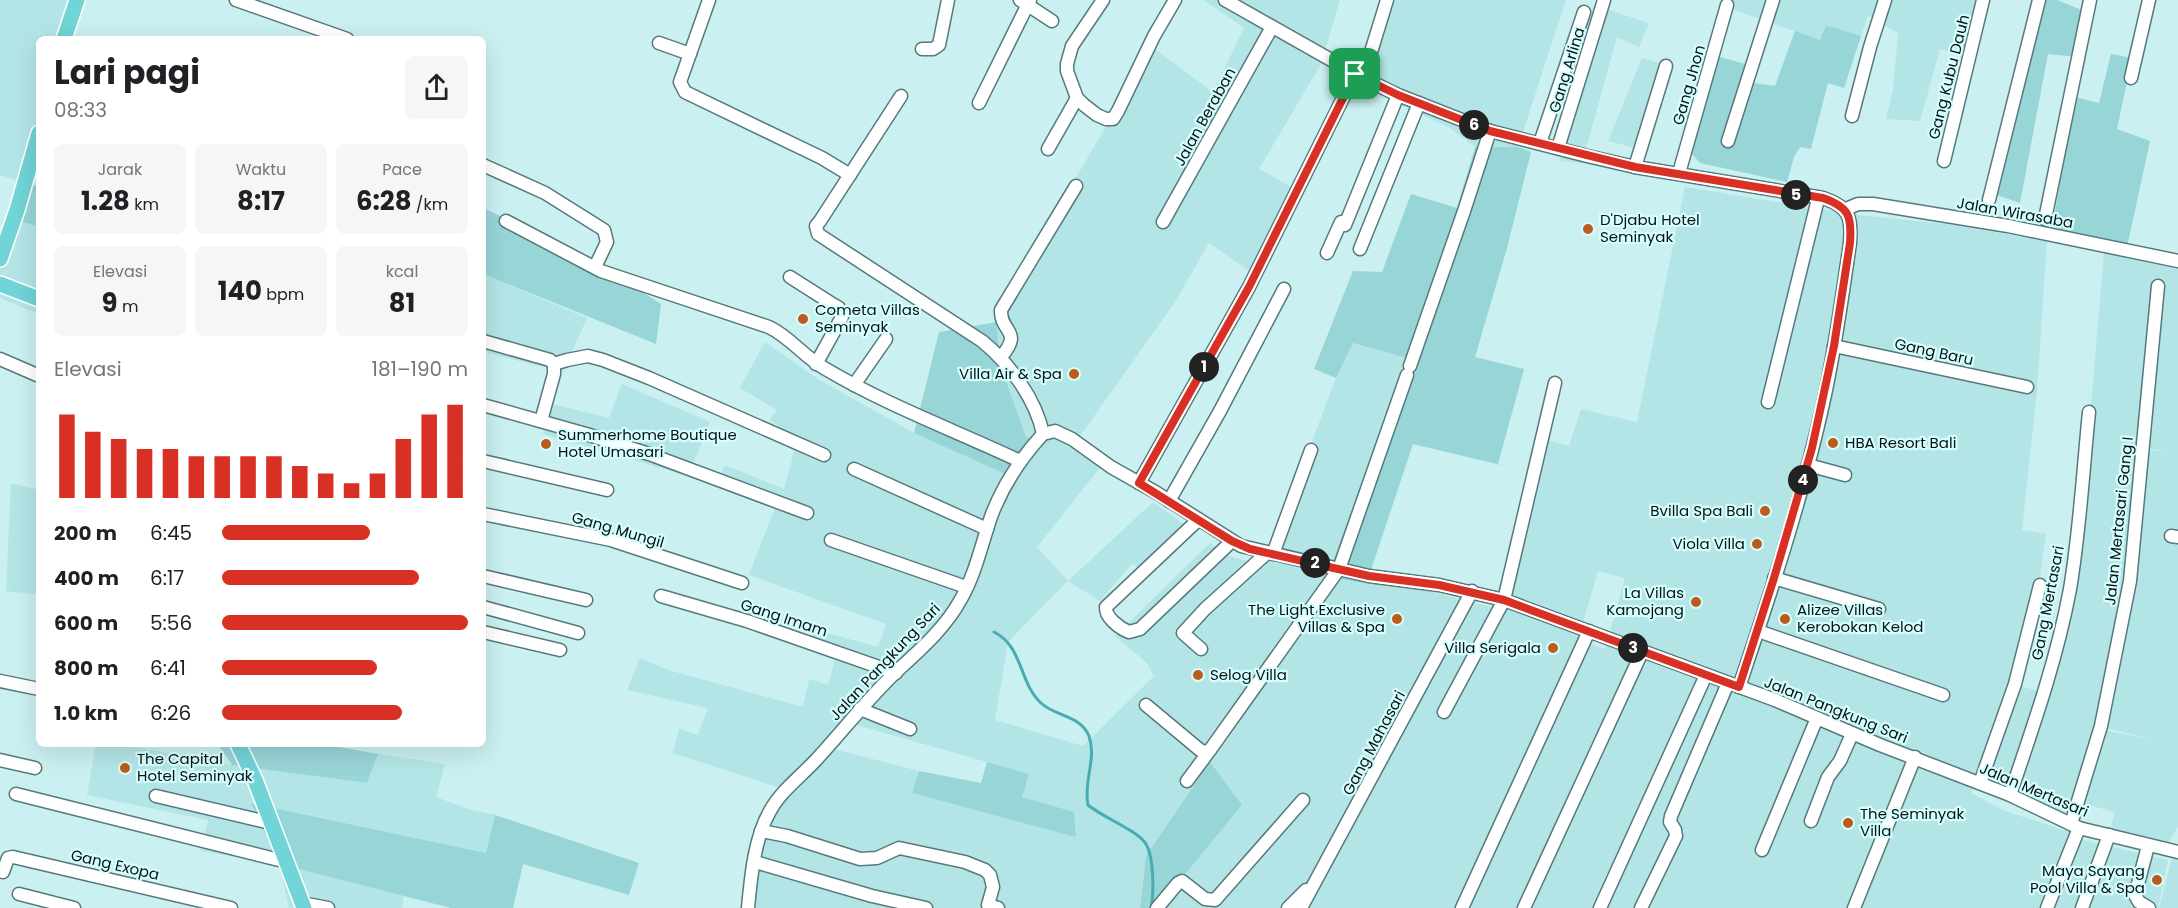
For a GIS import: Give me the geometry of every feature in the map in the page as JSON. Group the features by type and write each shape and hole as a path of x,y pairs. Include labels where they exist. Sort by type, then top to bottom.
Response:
{"main road":[{"path":"65,36 77,0"},
{"path":"0,259 5,230 36,142"},
{"path":"0,284 36,298"},
{"path":"239,747 255,780 303,905"}],"street":[{"path":"236,0 339,36"},
{"path":"709,0 680,82 685,92 822,158 850,175"},
{"path":"922,49 933,49 939,45 948,0"},
{"path":"1103,0 1072,46 1067,72 1077,98 1096,115 1106,119 1113,119 1174,0"},
{"path":"1225,0 1359,76 1398,95 1490,131 1635,167 1839,203 1846,209 1851,224 1850,243 1834,346 1808,465 1758,631 1671,816 1670,822 1676,836 1641,908"},
{"path":"1139,483 1249,287 1359,76 1387,0"},
{"name":"Gang Arlina","path":"1558,148 1604,0"},
{"path":"1728,141 1773,0"},
{"path":"1852,116 1885,0"},
{"name":"Gang Kubu Dauh","path":"1944,161 1983,0"},
{"path":"1989,200 2039,0"},
{"path":"2046,219 2090,0"},
{"path":"2131,78 2149,0"},
{"path":"979,103 1026,1 1052,21"},
{"name":"Gang Jhon","path":"1679,174 1727,5"},
{"path":"1540,143 1584,12"},
{"name":"Jalan Beraban","path":"1162,222 1272,27"},
{"path":"659,43 690,54"},
{"path":"1635,167 1666,66"},
{"path":"1341,222 1346,225 1398,95"},
{"path":"901,96 816,226 818,234 982,341 1009,365 1041,422 1043,434"},
{"path":"1048,149 1077,98"},
{"path":"1360,249 1419,103"},
{"path":"1187,780 1339,569 1490,131"},
{"path":"486,166 544,193 604,231 607,242 595,267"},
{"path":"1000,357 1010,346 1011,335 1001,317 1001,310 1076,186"},
{"path":"1327,253 1351,197"},
{"path":"1768,402 1818,199"},
{"name":"Jalan Wirasaba","path":"1846,209 1858,204 1873,204 2017,227 2178,261"},
{"path":"506,221 595,267 769,327 789,339 816,364 854,385 1020,461"},
{"path":"790,277 834,305 841,313 842,318 816,364"},
{"name":"Jalan Mertasari Gang I","path":"2046,908 2075,826 2101,726 2130,581 2158,286"},
{"path":"1169,501 1220,411 1284,289"},
{"path":"854,385 886,339"},
{"path":"486,342 550,360 554,364 554,374 541,421"},
{"name":"Gang Baru","path":"1834,346 2027,387"},
{"path":"554,364 588,356 603,360 649,378 824,456"},
{"path":"0,359 36,375"},
{"path":"1444,712 1504,600 1555,383"},
{"path":"486,406 650,454 807,513"},
{"name":"Gang Mertasari","path":"2010,795 2045,693 2069,590 2077,536 2089,412"},
{"name":"Jalan Pangkung Sari","path":"748,908 761,831 775,802 815,761 860,709 936,632 962,598 1002,491 1020,461 1043,434 1050,431 1061,434 1232,541 1250,549 1369,576 1472,591 1504,600 1733,685 1915,757"},
{"path":"1201,649 1183,633 1205,609 1270,554 1311,450"},
{"path":"486,462 607,490"},
{"path":"1808,465 1845,475"},
{"path":"854,469 987,529"},
{"name":"Gang Mungil","path":"486,515 611,540 742,583"},
{"path":"1198,520 1106,607 1107,615 1121,628 1129,632 1140,628 1232,541"},
{"path":"831,540 966,587"},
{"path":"486,577 586,600"},
{"path":"1774,578 1879,609"},
{"path":"1980,783 2015,684 2040,585"},
{"name":"Gang Mahasari","path":"1302,908 1472,591"},
{"name":"Gang Imam","path":"661,596 747,621 896,673"},
{"path":"486,608 578,633"},
{"path":"1462,908 1589,631"},
{"path":"1758,631 1943,695"},
{"path":"486,633 560,650"},
{"path":"1524,908 1642,652"},
{"path":"1600,908 1706,675"},
{"path":"0,681 36,688"},
{"path":"1146,705 1200,750 1205,752 1210,750"},
{"path":"860,709 910,729"},
{"path":"1762,850 1816,718"},
{"path":"1810,821 1828,777 1840,761 1852,734"},
{"path":"1854,908 1915,757"},
{"name":"Jalan Mertasari","path":"1915,757 2010,795 2075,826 2178,852"},
{"path":"0,760 35,768"},
{"path":"16,794 287,862"},
{"path":"156,796 271,823"},
{"path":"1157,908 1182,881 1205,899 1215,900 1303,800"},
{"path":"761,831 787,836 860,859 877,858 899,848 965,862 990,874 993,886 988,905 998,908"},
{"path":"2082,908 2109,835"},
{"path":"2148,846 2135,895 2139,902 2149,908"},
{"name":"Gang Exopa","path":"3,872 8,858 13,857 231,908"},
{"path":"755,862 872,896 926,908"},
{"path":"1288,908 1318,878"},
{"path":"18,894 74,908"},
{"path":"303,905 328,908"}],"shaded area":[{"path":"0,0 75,0 60,36 36,36 36,137 25,183 0,175"},
{"path":"1204,0 1340,0 1321,64 1259,169 1301,192 1261,279 1209,243 1175,302 1073,446 1103,464 1037,547 1068,581 1008,642 995,720 1083,746 1154,676 1147,663 1115,636 1210,543 1229,556 1265,566 1336,378 1353,343 1407,358 1327,577 1381,585 1369,576 1496,608 1538,438 1569,446 1581,409 1637,422 1685,187 1858,215 1946,224 2047,241 2037,391 2022,530 2046,534 2039,584 2003,711 1971,793 2005,811 2072,833 2043,908 1157,908 1146,856 1140,908 740,908 758,816 783,789 673,753 679,729 698,735 708,708 627,690 640,658 668,670 803,707 809,679 828,685 835,660 806,650 813,629 878,647 886,624 749,575 776,505 716,485 725,465 784,489 797,441 770,420 777,410 740,388 765,342 818,379 914,433 1011,476 1043,441 1026,437 1000,364 997,322 1053,217 1152,47 1213,92 1244,28","holes":["1598,571 1625,578 1605,649 1578,639","853,724 1029,774 1021,797 1074,812 1076,836 912,793 919,771 830,748"]},
{"path":"1395,0 1566,0 1518,147 1475,147 1450,128 1367,89"},
{"path":"1728,0 1987,0 1972,57 1940,49 1920,121 1886,119 1893,89 1898,33 1868,16 1861,36 1826,25 1820,40 1726,7"},
{"path":"2038,0 2057,0 2087,12 2079,57 2048,54 2020,203 1991,193"},
{"path":"1603,8 1649,23 1639,47 1617,37 1582,163 1560,161 1564,131"},
{"path":"1826,25 1861,36 1844,88 1828,83 1811,149 1800,147 1794,157 1787,182 1700,163 1693,155 1683,152 1713,55 1752,66 1747,82 1775,86 1795,31 1820,40"},
{"path":"2111,54 2132,58 2117,129 2150,141 2127,247 2052,230 2074,97 2099,103"},
{"path":"1642,58 1666,65 1636,148 1608,141"},
{"path":"1475,147 1518,147 1531,152 1507,248 1475,357 1524,369 1498,464 1530,472 1413,444 1369,576 1383,586 1327,577 1407,358 1353,343 1336,378 1314,369 1353,271 1382,272 1411,194 1457,208"},
{"path":"25,183 36,185 36,225 12,220"},
{"path":"486,209 589,258 661,304 656,344 486,275"},
{"path":"12,220 36,225 36,313 0,298 0,252"},
{"path":"2104,251 2164,261 2178,268 2178,827 2167,845 2110,831 2115,812 2081,803 2102,730 2153,739 2105,728 2138,546 2149,450 2167,451 2141,447 2133,543 2098,730 2070,820 2014,792 2080,536"},
{"path":"486,275 587,318 563,372 486,353"},
{"path":"997,322 1000,364 1026,437 1044,441 1010,476 914,433 939,332"},
{"path":"622,384 710,422 688,476 543,434 552,404 609,418"},
{"path":"11,483 36,489 36,595 6,591"},
{"path":"1153,502 1186,526 1148,576 1133,563 1100,601 1068,581"},
{"path":"2016,685 2043,692 2010,790 1982,780"},
{"path":"95,747 134,747 232,765 367,783 378,754 445,764 436,797 468,809 495,815 486,853 252,803 279,864 201,851 208,820 87,795"},
{"path":"220,747 339,747 378,754 367,783 232,765"},
{"path":"987,762 1029,774 1022,797 1074,812 1076,837 912,793 919,771 981,783"},
{"path":"1210,762 1242,805 1157,908 1140,908 1146,856"},
{"path":"251,803 486,853 495,815 639,863 629,895 523,864 513,908 451,908 279,864"},
{"path":"2078,839 2168,860 2158,908 2049,908"},
{"path":"2172,858 2178,859 2178,908 2159,908"},
{"path":"279,864 404,896 402,908 289,908"}],"waterway":[{"path":"994,632 1003,638 1016,655 1028,685 1041,703 1080,724 1089,736 1092,753 1087,788 1088,805 1135,834 1146,844 1151,857 1153,875 1151,908"}],"place":[{"name":"D'Djabu Hotel Seminyak","path":"1588,229"},
{"name":"Cometa Villas Seminyak","path":"803,319"},
{"name":"Villa Air & Spa","path":"1074,374"},
{"name":"HBA Resort Bali","path":"1833,443"},
{"name":"Summerhome Boutique Hotel Umasari","path":"546,444"},
{"name":"Bvilla Spa Bali","path":"1765,511"},
{"name":"Viola Villa","path":"1757,544"},
{"name":"La Villas Kamojang","path":"1696,602"},
{"name":"The Light Exclusive Villas & Spa","path":"1397,619"},
{"name":"Alizee Villas Kerobokan Kelod","path":"1785,619"},
{"name":"Villa Serigala","path":"1553,648"},
{"name":"Selog Villa","path":"1198,675"},
{"name":"The Capital Hotel Seminyak","path":"125,768"},
{"name":"The Seminyak Villa","path":"1848,823"},
{"name":"Maya Sayang Pool Villa & Spa","path":"2157,880"}],"route":[{"path":"1355,74 1398,95 1490,131 1635,167 1818,199 1823,198 1839,203 1846,209 1851,224 1850,243 1823,404 1808,465 1739,687 1504,600 1439,585 1369,576 1240,546 1139,483 1249,287 1355,74"}]}
